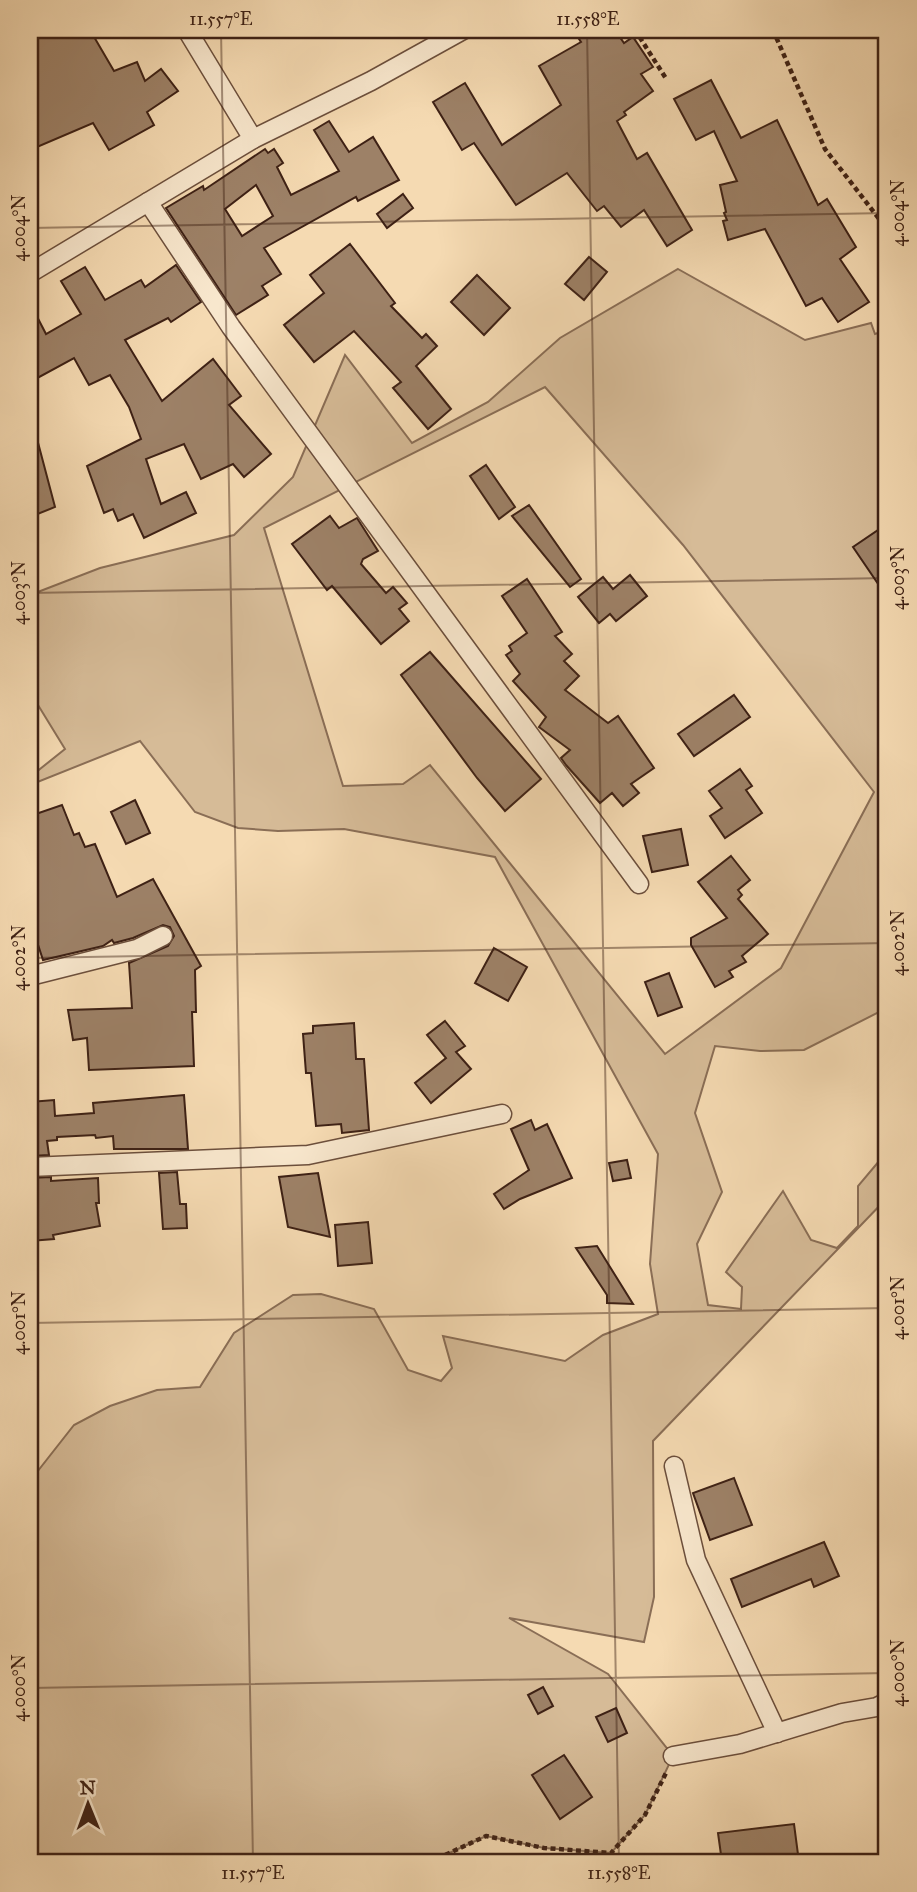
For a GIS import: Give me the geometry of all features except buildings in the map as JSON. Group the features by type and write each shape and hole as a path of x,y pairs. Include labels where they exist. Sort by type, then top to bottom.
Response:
{"street":[{"path":"187,30 253,139"},
{"path":"30,273 253,139 371,81 463,30"},
{"path":"148,202 239,338 639,884"},
{"path":"30,976 138,949 163,936"},
{"path":"30,1167 308,1155 502,1114"},
{"path":"674,1466 696,1560 776,1733"},
{"path":"673,1756 740,1744 887,1702"}],"path":[{"path":"635,30 667,80"},
{"path":"773,30 825,149 887,229"},
{"path":"430,1862 486,1836 544,1849 611,1853 645,1815 673,1756"}],"shaded area":[{"path":"678,269 805,340 871,323 875,334 887,330 887,1008 804,1050 760,1051 715,1046 695,1113 722,1192 697,1244 708,1305 741,1309 742,1287 726,1272 783,1191 811,1240 837,1248 858,1226 858,1186 880,1160 887,1158 887,1198 653,1441 654,1597 644,1642 509,1618 608,1674 673,1756 645,1815 611,1853 544,1848 486,1836 430,1862 30,1862 30,1481 74,1425 110,1406 157,1390 200,1387 234,1333 293,1295 321,1294 374,1309 408,1370 441,1381 452,1368 443,1336 565,1361 603,1335 658,1314 650,1264 658,1154 495,857 344,829 278,831 238,828 195,812 140,741 30,785 30,777 65,749 30,692 30,595 100,568 234,535 293,477 345,355 412,443 488,402 560,338","holes":["545,387 683,545 874,792 781,968 665,1054 430,765 403,784 343,786 264,528"]}]}
